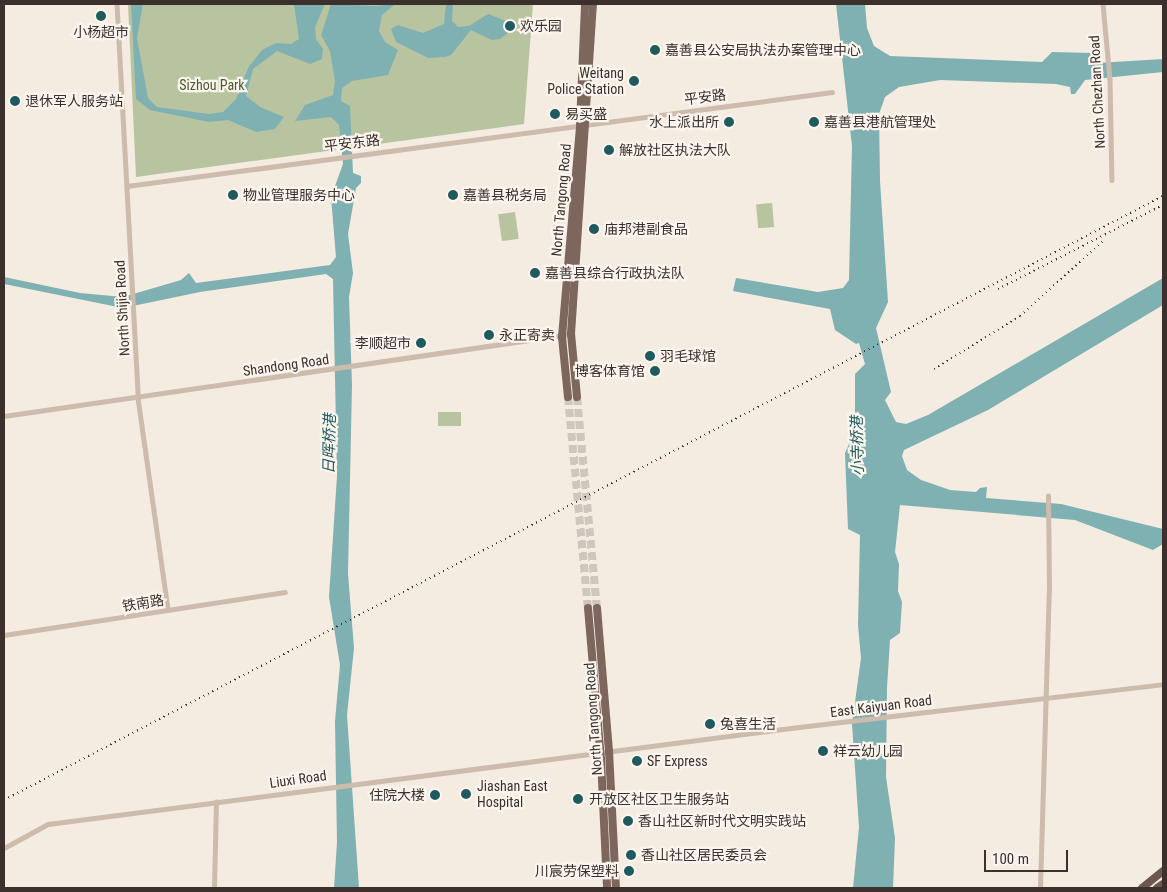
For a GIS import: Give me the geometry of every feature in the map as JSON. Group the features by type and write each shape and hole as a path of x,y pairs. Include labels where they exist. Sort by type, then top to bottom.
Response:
{"highway":[{"path":"1142,888 1163,871"},
{"path":"1157,888 1163,884"}],"main road":[{"name":"North Tangong Road","path":"576,397 571,334 584,124 585,4"},
{"name":"North Tangong Road","path":"568,397 562,336 584,124 594,4"},
{"name":"North Tangong Road","path":"592,608 616,888"},
{"name":"North Tangong Road","path":"605,752 607,888"}],"street":[{"name":"North Shijia Road","path":"117,4 138,398 168,610"},
{"name":"North Chezhan Road","path":"1103,4 1110,79 1112,180"},
{"name":"平安路","path":"584,124 832,92"},
{"name":"平安东路","path":"127,186 584,124"},
{"name":"Shandong Road","path":"4,416 571,334"},
{"path":"1040,888 1046,700 1048,496"},
{"name":"铁南路","path":"4,635 285,592"},
{"name":"East Kaiyuan Road","path":"605,752 905,714 1046,700 1163,684"},
{"name":"Liuxi Road","path":"4,848 48,824 328,786 605,752"},
{"path":"214,888 216,802"}],"green space":[{"name":"Sizhou Park","path":"128,4 533,4 524,124 136,177"},
{"path":"772,203 774,227 758,228 756,204"},
{"path":"515,212 519,239 502,241 498,214"},
{"path":"438,412 461,412 461,426 438,426"}],"water":[{"path":"131,4 143,4 137,38 148,98 157,107 209,114 223,112 236,99 248,68 262,50 276,43 291,44 299,39 294,4 325,4 315,27 316,39 323,49 322,59 310,64 277,51 253,69 246,96 260,107 284,117 275,129 256,132 228,120 209,122 150,110 136,99"},
{"path":"331,4 375,6 395,4 382,15 379,31 385,42 398,50 388,75 352,81 342,88 341,101 350,106 353,173 361,176 361,183 356,188 348,234 353,273 349,297 352,385 348,574 354,648 347,715 359,888 334,888 337,842 335,721 340,665 329,597 337,476 333,279 326,274 200,292 123,308 4,284 4,277 80,293 123,297 181,280 189,273 196,283 330,265 336,257 331,197 343,164 339,125 331,117 295,121 305,105 333,95 335,81 330,51 321,35"},
{"path":"446,4 453,4 452,21 458,27 469,26 488,14 506,21 507,34 500,39 492,40 471,30 451,55 445,57 428,58 396,42 391,29 398,25 423,33 444,24"},
{"name":"小寺桥港","path":"836,4 865,4 867,28 874,46 890,56 1042,62 1052,52 1092,53 1097,63 1163,59 1163,72 1085,80 1075,94 1071,94 1070,87 1056,84 940,80 899,87 885,97 879,114 880,181 888,302 876,328 891,392 885,400 896,422 906,424 928,415 1163,278 1163,305 988,410 904,450 902,456 907,470 921,480 950,490 976,492 980,488 987,487 986,498 1061,504 1163,529 1163,544 1153,550 1075,520 900,505 895,552 899,564 898,591 902,602 900,633 890,640 887,688 886,777 895,838 893,888 853,888 859,827 852,724 861,658 858,625 860,535 848,529 845,453 855,430 855,374 865,364 859,343 856,344 835,330 830,309 733,291 736,278 818,292 843,288 849,280 852,146"}],"tunnel":[{"path":"568,397 588,608"},
{"path":"577,397 597,608"}],"railway":[{"path":"4,800 1163,196"},
{"path":"998,289 1163,205"},
{"path":"934,369 1020,316 1103,241"}],"place":[{"name":"小杨超市","path":"101,16"},
{"name":"欢乐园","path":"510,26"},
{"name":"嘉善县公安局执法办案管理中心","path":"655,50"},
{"name":"Weitang Police Station","path":"634,81"},
{"name":"退休军人服务站","path":"15,101"},
{"name":"易买盛","path":"555,114"},
{"name":"水上派出所","path":"729,122"},
{"name":"嘉善县港航管理处","path":"814,122"},
{"name":"解放社区执法大队","path":"609,150"},
{"name":"物业管理服务中心","path":"233,195"},
{"name":"嘉善县税务局","path":"453,195"},
{"name":"庙邦港副食品","path":"594,229"},
{"name":"嘉善县综合行政执法队","path":"535,273"},
{"name":"永正寄卖","path":"489,335"},
{"name":"李顺超市","path":"421,343"},
{"name":"羽毛球馆","path":"650,356"},
{"name":"博客体育馆","path":"655,371"},
{"name":"兔喜生活","path":"710,724"},
{"name":"祥云幼儿园","path":"823,751"},
{"name":"SF Express","path":"637,761"},
{"name":"Jiashan East Hospital","path":"466,794"},
{"name":"住院大楼","path":"435,795"},
{"name":"开放区社区卫生服务站","path":"578,799"},
{"name":"香山社区新时代文明实践站","path":"628,821"},
{"name":"香山社区居民委员会","path":"631,855"},
{"name":"川宸劳保塑料","path":"629,871"}],"water label":[{"name":"日晖桥港","path":"330,444"}]}
